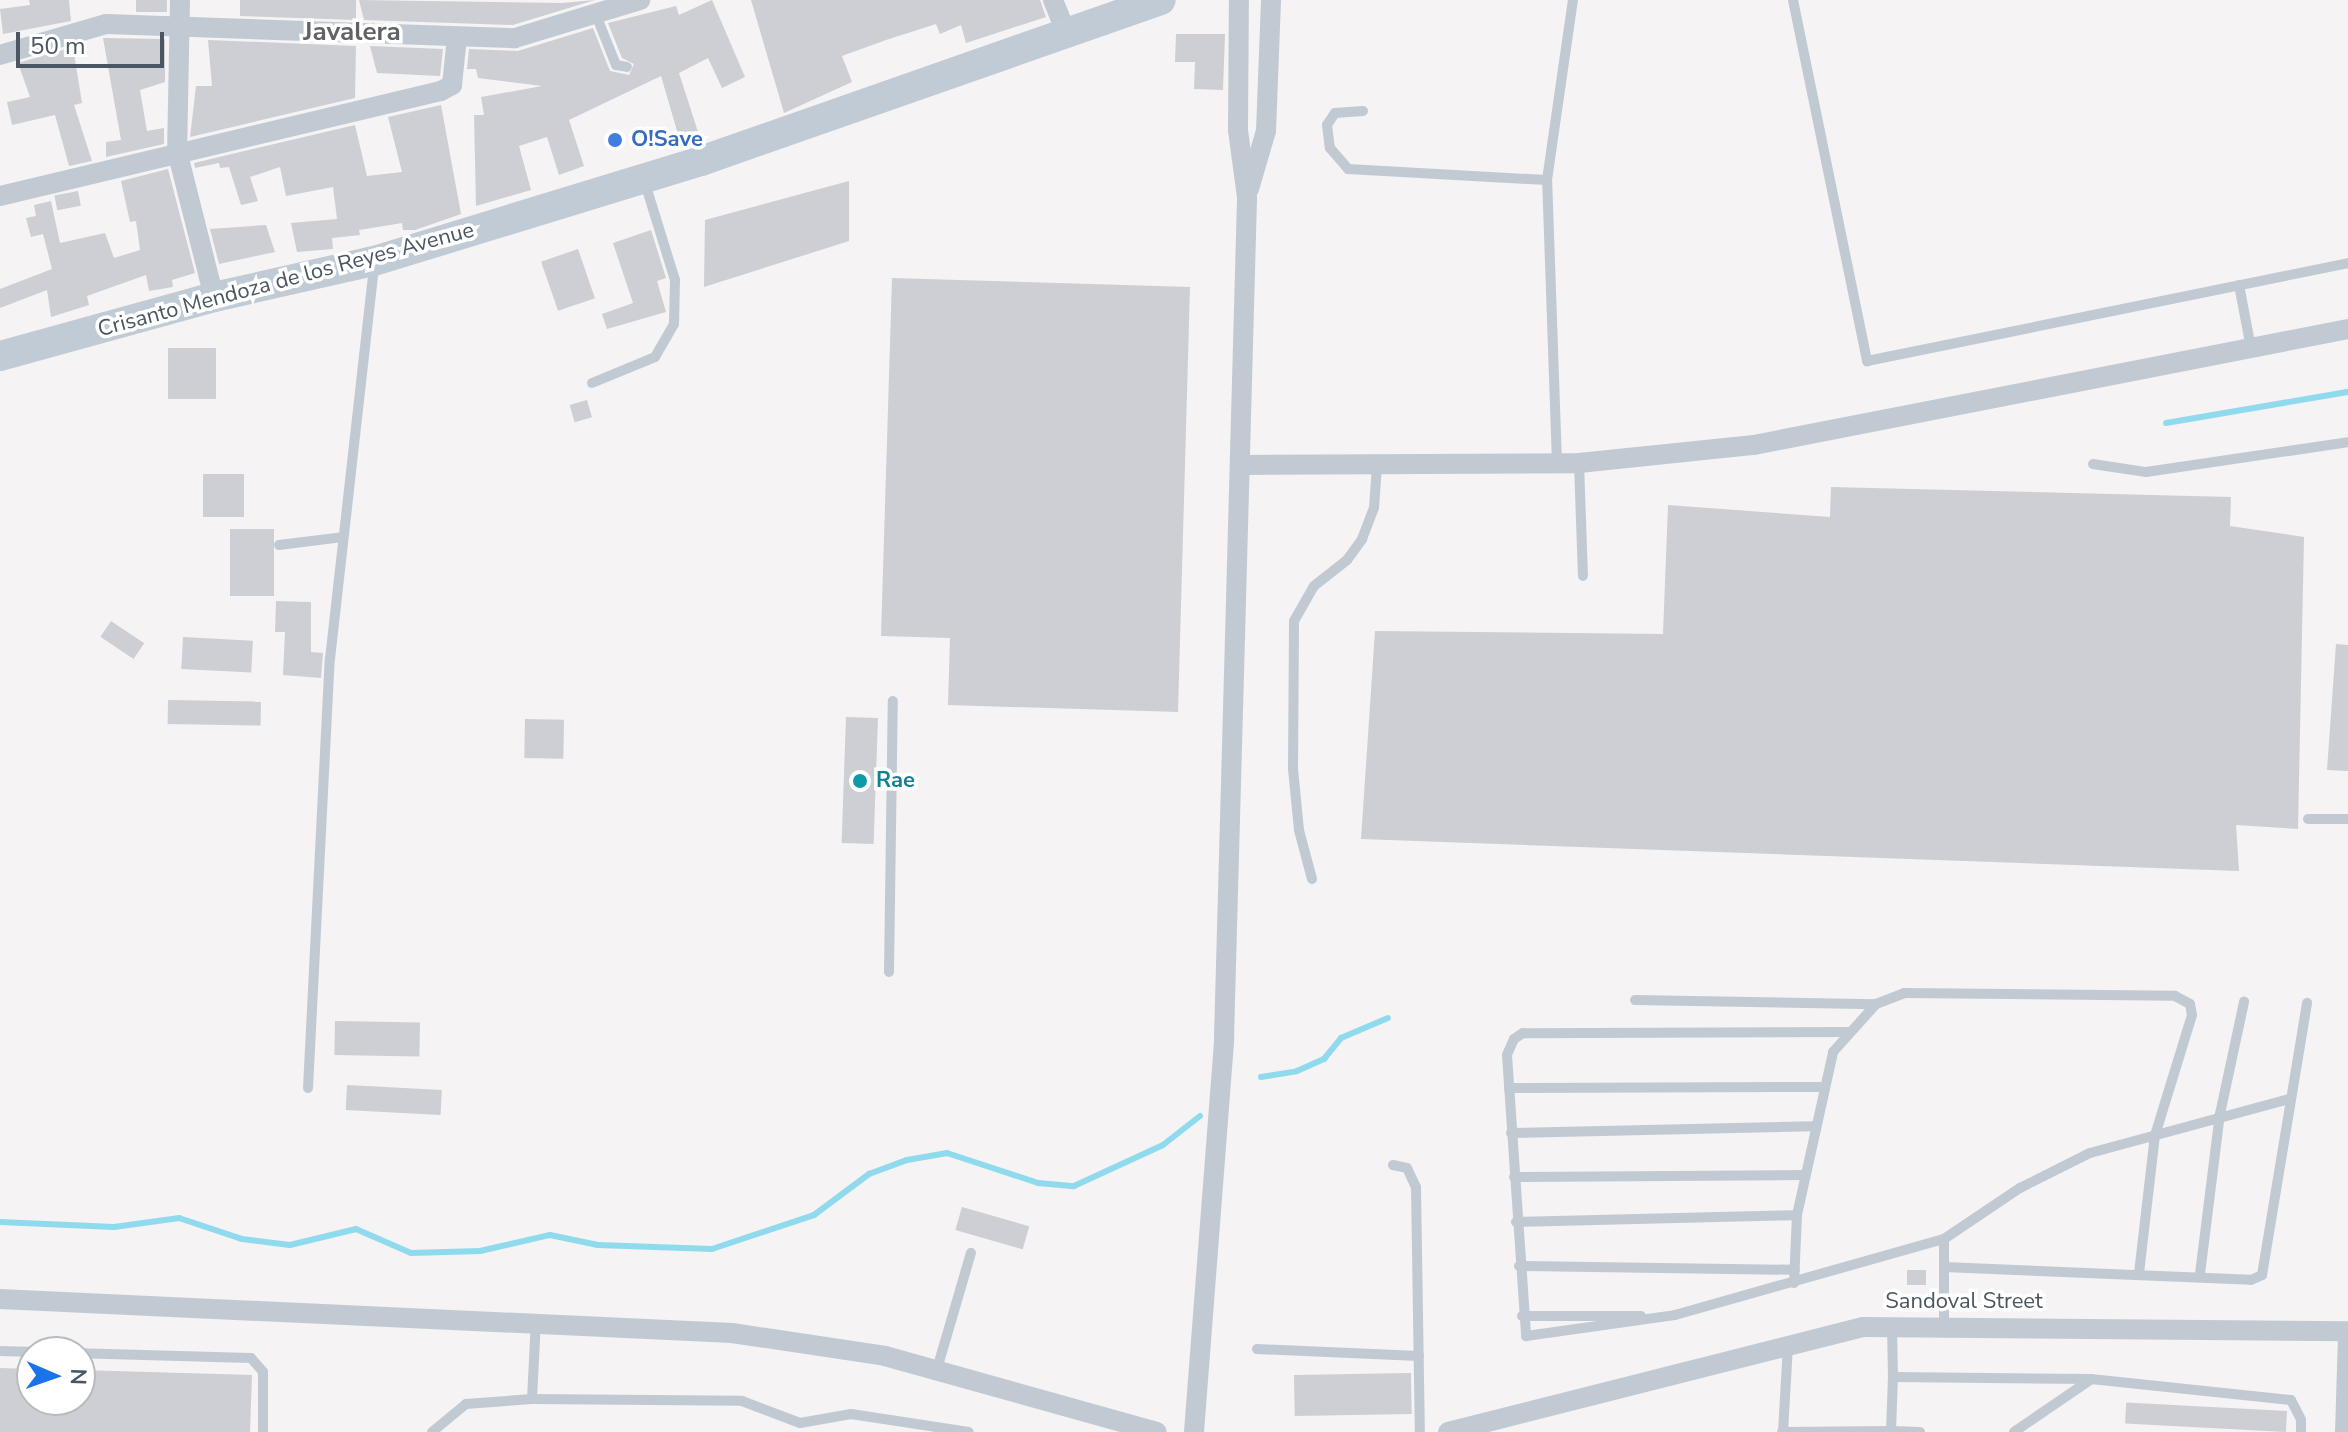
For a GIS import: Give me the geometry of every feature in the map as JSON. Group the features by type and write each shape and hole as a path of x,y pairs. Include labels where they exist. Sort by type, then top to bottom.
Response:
{"main road":[{"name":"Crisanto Mendoza de los Reyes Avenue","path":"0,356 214,297 374,261 644,178 1161,0"}],"street":[{"path":"180,0 177,151 214,297"},
{"path":"0,55 106,24 528,37 640,0"},
{"path":"1053,0 1066,32"},
{"path":"1194,1432 1218,1169 1242,465 1247,197 1238,130 1239,0"},
{"path":"1247,197 1266,131 1271,0"},
{"path":"0,196 177,151 441,91 452,85 457,37"},
{"path":"1242,465 1579,463 1754,445 2348,329"},
{"path":"0,1299 536,1320 732,1333 937,1369 1157,1432"},
{"name":"Sandoval Street","path":"1448,1432 1492,1428 1788,1345 1891,1324 2348,1333"},
{"path":"2345,1432 2348,1333"}],"lane":[{"path":"1557,463 1547,180 1573,0"},
{"path":"1793,0 1867,361 2348,263"},
{"path":"596,15 616,65 627,67"},
{"path":"1363,111 1335,113 1327,125 1330,148 1348,169 1547,180"},
{"path":"592,383 655,357 674,324 675,280 644,178"},
{"path":"308,1088 330,659 374,261"},
{"path":"2239,285 2251,348"},
{"path":"2093,464 2146,472 2348,442"},
{"path":"1579,463 1583,576"},
{"path":"1312,879 1299,830 1293,769 1294,621 1314,586 1347,560 1362,539 1374,508 1377,465"},
{"path":"279,545 343,537"},
{"path":"889,972 893,701"},
{"path":"2308,819 2348,819"},
{"path":"1635,1000 1876,1004 1904,993 2183,998 2192,1015 2155,1135 2139,1273"},
{"path":"2200,1274 2220,1114 2244,1002"},
{"path":"1944,1267 2200,1274 2251,1280 2267,1265 2289,1099 2307,1003"},
{"path":"1794,1283 1797,1215 1821,1087 1833,1052 1847,1032 1876,1004"},
{"path":"1847,1032 1523,1033 1509,1047 1523,1331 1535,1338 1675,1315 1944,1239 2020,1188 2090,1153 2220,1114 2289,1099"},
{"path":"1509,1088 1821,1087"},
{"path":"1511,1133 1813,1126"},
{"path":"1393,1165 1407,1168 1416,1187 1420,1432"},
{"path":"1514,1177 1804,1175"},
{"path":"1516,1222 1797,1215"},
{"path":"1944,1239 1944,1325"},
{"path":"937,1369 971,1253"},
{"path":"1519,1266 1795,1270"},
{"path":"1522,1316 1675,1315"},
{"path":"532,1399 536,1320"},
{"path":"1891,1324 1891,1431"},
{"path":"1788,1345 1782,1432 1920,1432"},
{"path":"1257,1349 1419,1356"},
{"path":"0,1351 251,1358 263,1372 263,1432"},
{"path":"1893,1377 2091,1379 2291,1400 2301,1420 2301,1432"},
{"path":"2014,1432 2091,1379"},
{"path":"432,1432 466,1404 532,1399 742,1401 800,1428 851,1414 969,1432"}],"building":[{"path":"29,0 69,0 71,21 3,34 0,9 30,5"},
{"path":"136,0 167,0 167,12 136,12"},
{"path":"240,0 356,0 356,20 240,16"},
{"path":"359,0 562,3 595,0 513,25 364,20"},
{"path":"712,0 745,77 722,88 708,58 679,73 699,135 680,141 661,76 569,120 584,166 559,175 547,137 519,146 531,190 476,206 474,115 484,115 481,97 542,86 478,78 476,69 467,69 469,49 518,51 593,28 610,71 629,75 634,64 622,58 608,23 676,6 679,15"},
{"path":"751,0 1040,0 1046,17 966,43 961,25 940,34 936,24 842,56 852,82 784,113"},
{"path":"1176,34 1225,34 1223,90 1194,89 1195,62 1175,62"},
{"path":"103,38 165,39 165,82 140,90 147,131 164,128 164,144 106,157 106,142 121,140"},
{"path":"208,40 356,46 355,98 190,137 196,86 212,86"},
{"path":"370,46 443,49 440,76 377,73"},
{"path":"73,47 82,103 74,105 92,161 69,166 55,115 12,125 7,102 30,97 18,63"},
{"path":"441,105 461,214 415,230 403,230 402,223 359,230 360,235 332,238 333,249 297,252 291,223 337,219 333,187 286,196 280,167 250,177 258,201 241,205 229,167 220,168 219,163 195,168 194,163 355,125 367,176 402,172 388,117"},
{"path":"168,169 195,273 172,280 173,287 149,291 146,275 87,296 89,305 51,317 47,290 0,308 0,289 52,269 43,234 31,237 26,218 36,216 34,205 51,201 60,243 105,233 114,258 140,250 136,221 130,222 121,181"},
{"path":"849,181 849,241 704,287 705,220"},
{"path":"78,191 81,206 57,210 54,196"},
{"path":"266,225 275,252 219,264 210,229"},
{"path":"651,230 666,278 657,281 666,312 607,329 602,314 633,303 613,243"},
{"path":"578,249 595,298 558,311 541,262"},
{"path":"892,278 1190,287 1178,712 948,705 950,638 881,636"},
{"path":"168,348 216,348 216,399 168,399"},
{"path":"587,400 592,417 575,422 570,405"},
{"path":"203,474 244,474 244,517 203,517"},
{"path":"1831,487 2231,497 2230,526 2304,537 2298,829 2236,825 2239,871 1361,839 1375,631 1663,634 1668,505 1830,517"},
{"path":"230,529 274,529 274,596 230,596"},
{"path":"276,601 311,602 311,652 323,653 321,678 283,675 285,632 275,632"},
{"path":"111,621 144,643 134,659 100,637"},
{"path":"183,637 253,641 251,673 181,669"},
{"path":"2336,644 2348,645 2348,771 2327,770"},
{"path":"168,700 261,702 261,726 168,724"},
{"name":"Rae","path":"846,717 878,718 874,844 842,843"},
{"path":"525,719 564,720 563,759 524,758"},
{"path":"335,1021 420,1022 419,1056 334,1055"},
{"path":"347,1085 442,1090 441,1115 346,1110"},
{"path":"962,1207 1029,1226 1023,1249 955,1230"},
{"path":"1907,1270 1926,1270 1926,1285 1907,1285"},
{"path":"0,1368 16,1368 16,1416 96,1416 96,1370 252,1375 250,1432 0,1432"},
{"path":"1411,1373 1412,1414 1295,1416 1294,1375"},
{"path":"2126,1403 2287,1411 2286,1432 2125,1424"}],"waterway":[{"path":"2166,423 2348,392"},
{"path":"1261,1077 1297,1071 1324,1059 1341,1038 1388,1018"},
{"path":"0,1222 114,1227 179,1218 242,1239 290,1245 356,1229 411,1253 480,1251 550,1235 598,1245 712,1249 814,1215 869,1174 907,1160 947,1153 1038,1183 1074,1186 1163,1145 1200,1116"}],"place":[{"name":"O!Save","path":"615,140"},
{"name":"Rae","path":"860,781"}],"district":[{"name":"Javalera","path":"352,32"}]}
